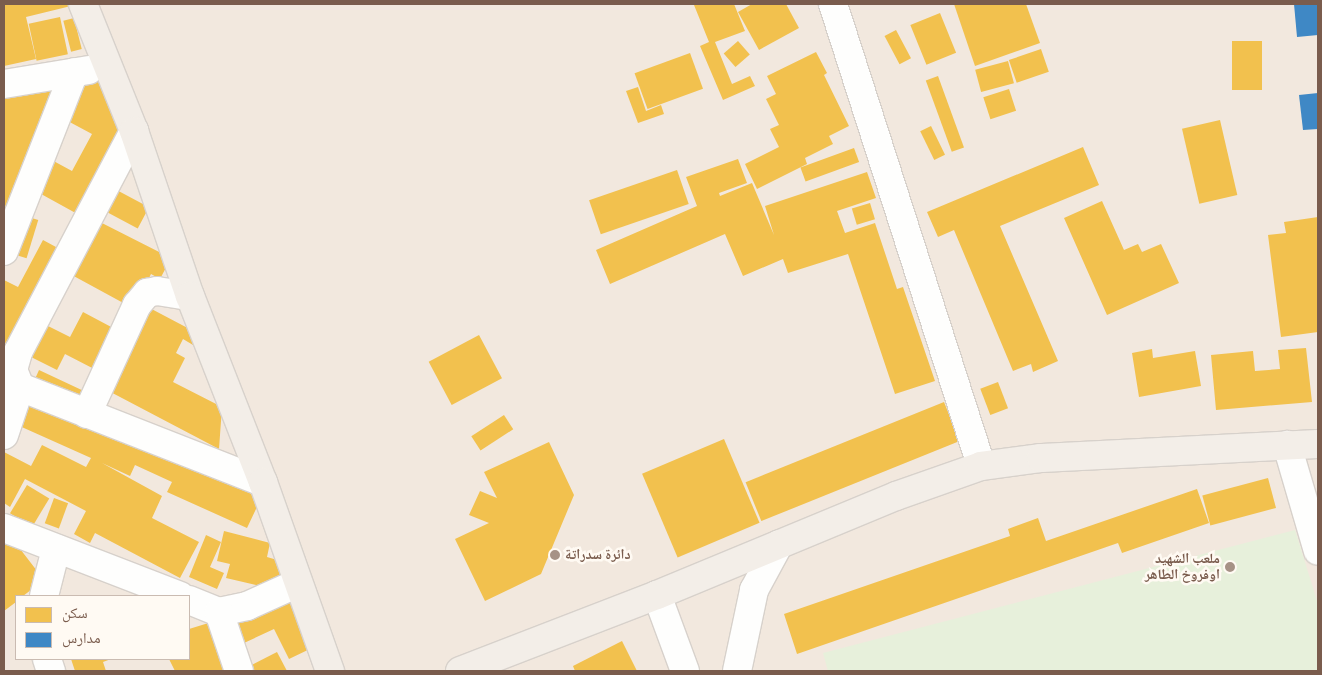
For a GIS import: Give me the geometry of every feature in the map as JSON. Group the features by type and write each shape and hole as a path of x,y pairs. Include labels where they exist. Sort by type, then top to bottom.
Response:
{"main road":[{"path":"83,4 134,131 190,296 263,482 330,671"},
{"path":"460,671 981,466 1041,458 1318,444"}],"street":[{"path":"833,4 981,466"},
{"path":"4,84 106,65"},
{"path":"4,251 74,72"},
{"path":"4,435 20,387 13,370 18,352 134,131"},
{"path":"88,414 142,299 148,293 157,291 190,296"},
{"path":"20,387 263,482"},
{"path":"1287,445 1318,551"},
{"path":"4,528 177,595"},
{"path":"737,671 754,590 779,544"},
{"path":"44,595 56,549"},
{"path":"190,600 219,612 248,606 298,582"},
{"path":"657,595 685,671"},
{"path":"219,612 239,671"}],"shaded area":[{"path":"4,4 1318,4 1318,671 4,671"}],"green space":[{"name":"ملعب الشهيد اوفروخ الطاهر","path":"1295,530 1318,604 1318,671 828,671 823,653"}],"building: سكن":[{"path":"4,4 70,4 71,6 26,17 36,59 4,66"},
{"path":"734,4 745,31 715,42 732,84 750,76 755,86 723,100 700,46 709,42 694,5"},
{"path":"752,4 786,4 799,28 759,50 738,12"},
{"path":"954,4 1026,4 1040,43 975,66"},
{"path":"940,13 956,53 926,65 910,25"},
{"path":"60,17 68,54 37,61 29,24"},
{"path":"74,18 82,49 71,52 63,21"},
{"path":"896,30 911,58 900,64 885,36"},
{"path":"738,41 750,55 735,67 724,53"},
{"path":"1232,41 1262,41 1262,90 1232,90"},
{"path":"1041,49 1049,72 1017,83 1009,60"},
{"path":"816,52 827,73 824,75 849,126 829,136 833,144 805,158 807,164 757,189 745,164 779,147 770,129 779,125 766,99 776,94 767,76"},
{"path":"690,53 703,89 648,109 635,73"},
{"path":"1008,61 1014,83 981,92 975,70"},
{"path":"88,72 114,86 106,101 124,141 81,216 32,189 48,158 72,171 92,134 64,119"},
{"path":"938,76 964,147 952,152 926,80"},
{"path":"638,87 646,111 661,105 664,114 638,123 626,91"},
{"path":"1009,89 1016,111 990,119 983,97"},
{"path":"4,91 61,92 4,236"},
{"path":"1220,120 1237,195 1199,204 1182,129"},
{"path":"931,126 945,155 934,160 920,131"},
{"path":"1083,147 1099,185 1000,226 1058,361 1033,372 1031,364 1013,371 954,230 938,237 927,212"},
{"path":"854,148 859,162 806,182 800,167"},
{"path":"738,159 747,183 719,193 720,196 752,183 774,235 765,206 867,172 876,198 837,211 845,233 875,223 897,289 903,287 935,381 895,394 848,254 788,273 783,259 743,276 725,234 610,284 596,250 697,206 686,177"},
{"path":"677,170 689,204 601,234 589,200"},
{"path":"111,187 149,207 138,228 100,208"},
{"path":"1102,201 1124,250 1138,244 1142,252 1161,244 1179,283 1107,315 1064,218"},
{"path":"870,203 875,219 857,225 852,209"},
{"path":"22,215 38,220 27,258 10,253"},
{"path":"1318,217 1318,332 1281,337 1268,235 1286,233 1284,222"},
{"path":"96,220 171,258 160,279 151,274 107,363 98,371 65,354 57,370 29,356 44,324 70,337 83,312 115,329 127,305 70,274"},
{"path":"43,240 56,247 55,259 12,348 4,347 4,280 18,287"},
{"path":"144,305 199,334 193,345 183,339 176,353 185,358 173,382 222,407 219,449 101,387"},
{"path":"479,335 502,378 452,405 429,362"},
{"path":"1306,348 1312,402 1216,410 1211,355 1253,351 1255,371 1280,369 1278,350"},
{"path":"1152,349 1153,358 1195,351 1201,386 1139,397 1132,353"},
{"path":"39,370 103,400 93,421 264,492 247,528 167,492 172,482 135,465 130,476 102,463 162,496 152,518 199,542 180,578 95,533 90,543 74,534 86,511 25,479 10,507 4,503 4,452 31,466 42,445 86,467 91,458 15,424"},
{"path":"998,382 1008,408 990,415 980,389"},
{"path":"944,402 960,441 761,521 746,482"},
{"path":"504,415 513,429 481,450 471,436"},
{"path":"724,439 760,523 678,558 642,474"},
{"path":"549,442 574,495 541,574 485,601 455,539 489,523 469,515 480,491 497,498 484,472"},
{"path":"1268,478 1276,508 1210,526 1202,496"},
{"path":"27,485 49,498 32,527 10,513"},
{"path":"1197,489 1209,523 1122,553 1118,543 797,654 784,614 1010,536 1008,529 1038,518 1046,541"},
{"path":"54,498 68,503 59,529 45,523"},
{"path":"4,528 44,580 24,595 15,595 15,603 4,611"},
{"path":"224,531 270,543 267,557 284,562 277,590 226,578 230,564 217,561"},
{"path":"206,535 221,542 210,567 224,573 217,589 189,577"},
{"path":"287,590 314,647 289,659 274,629 244,643 232,616"},
{"path":"215,621 230,671 175,671 170,660 190,660 190,629"},
{"path":"622,641 637,671 575,671 573,666"},
{"path":"277,652 287,671 248,671 246,668"},
{"path":"71,660 108,660 103,662 106,671 75,671"}],"building: مدارس":[{"path":"1294,4 1318,4 1318,35 1297,37"},
{"path":"1318,93 1318,129 1303,130 1299,95"}],"place":[{"name":"دائرة سدراتة","path":"555,555"},
{"name":"ملعب الشهيد اوفروخ الطاهر","path":"1230,567"}]}
